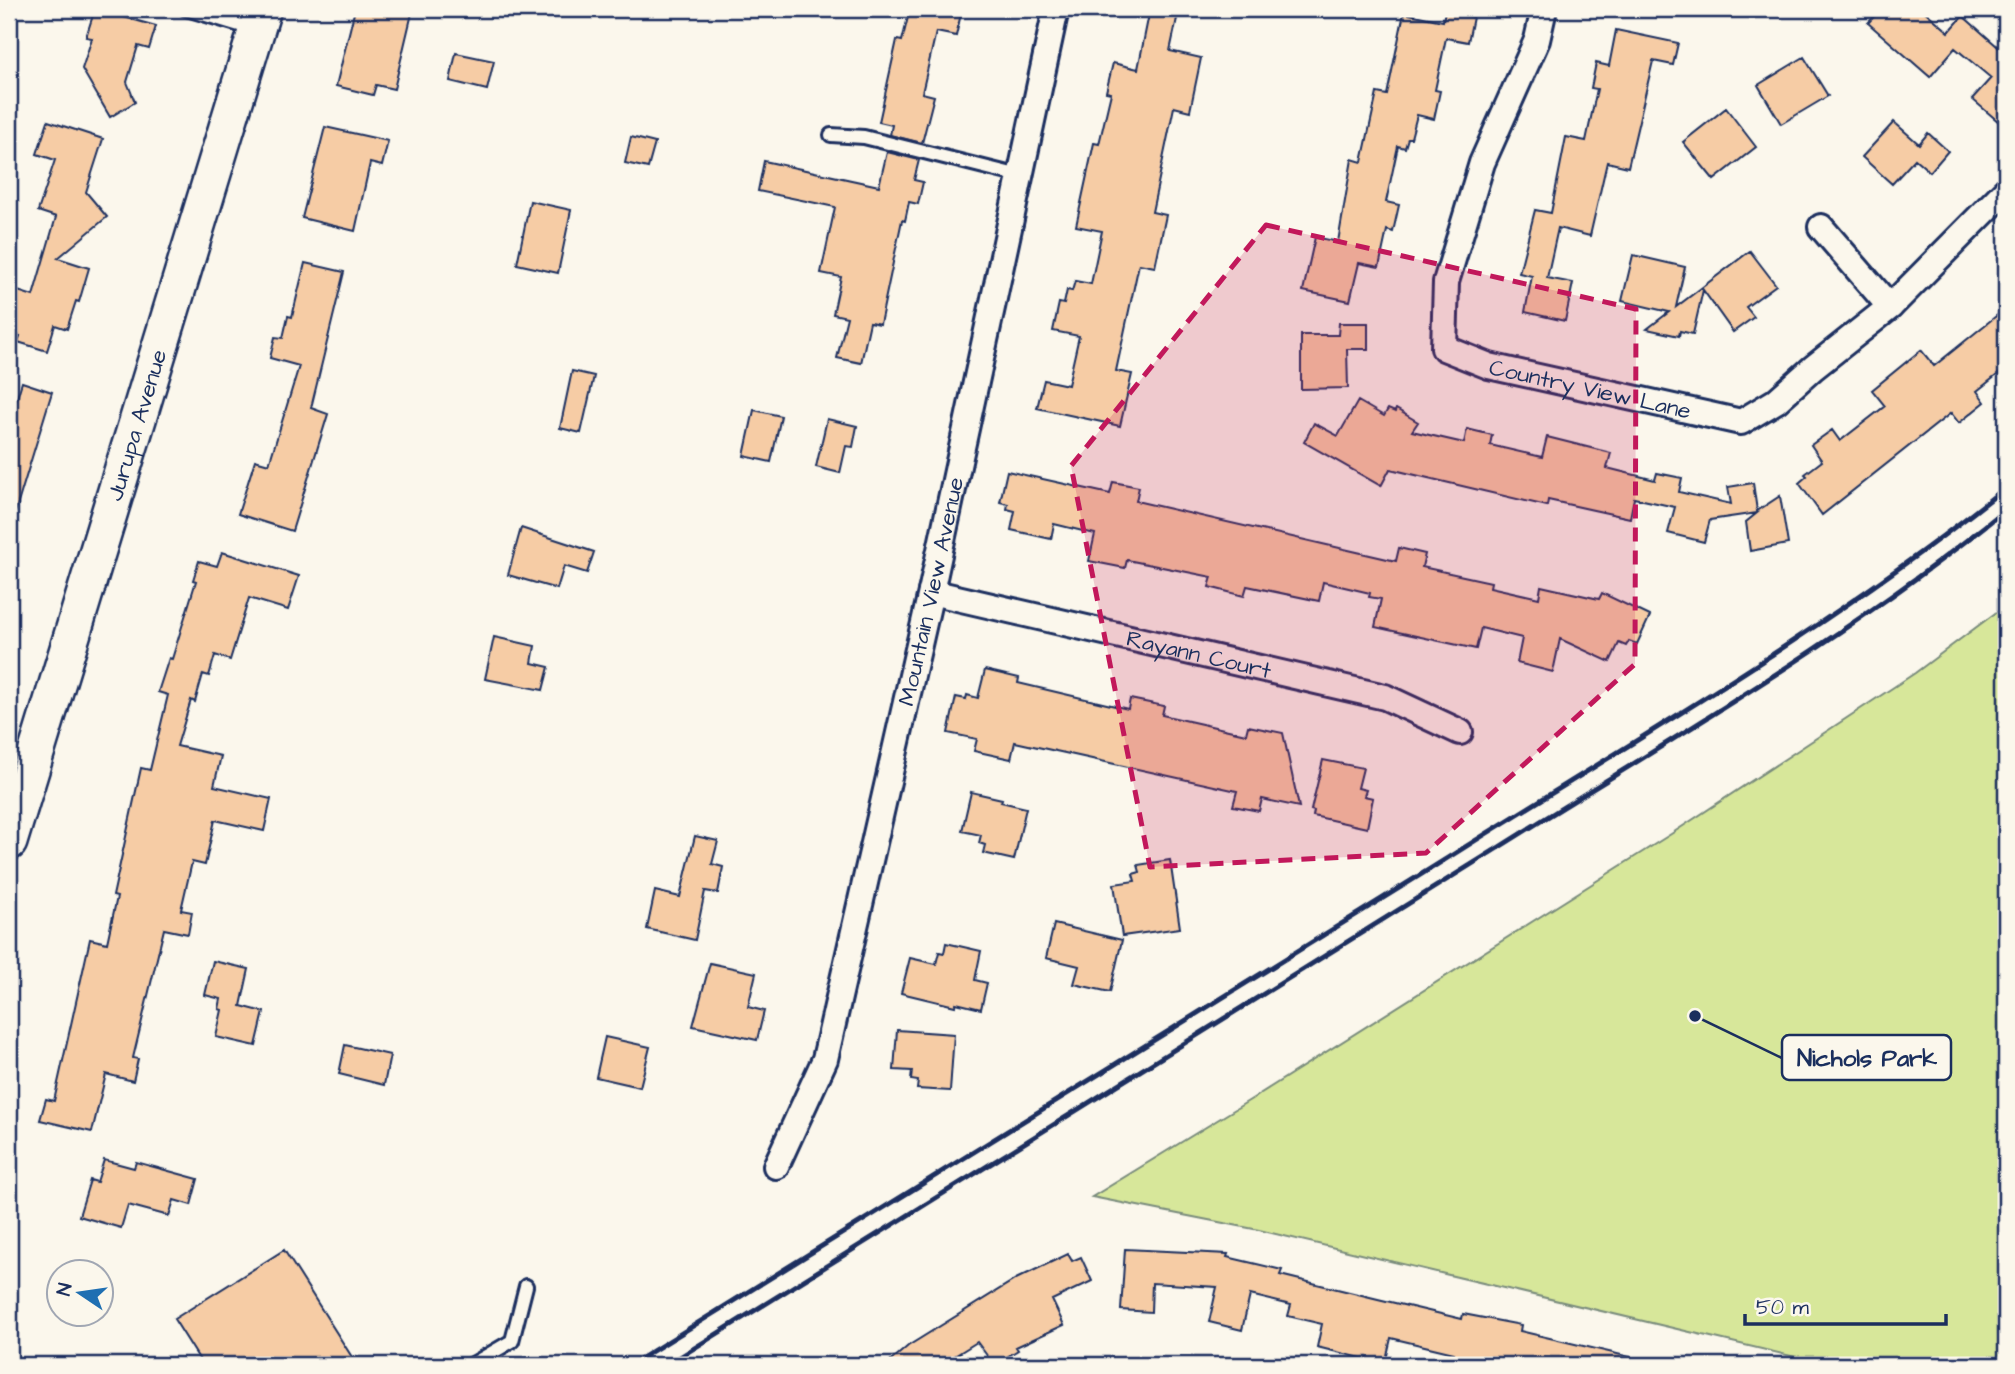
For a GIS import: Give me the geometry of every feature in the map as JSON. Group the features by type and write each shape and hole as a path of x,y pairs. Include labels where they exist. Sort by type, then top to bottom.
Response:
{"main road":[{"name":"Jurupa Avenue","path":"12,819 260,20"}],"street":[{"name":"Mountain View Avenue","path":"776,1166 825,1059 931,592 1056,9"},
{"name":"Country View Lane","path":"1544,9 1537,40 1482,163 1446,282 1444,348 1489,366 1741,422 1776,401 1890,307"},
{"path":"1821,226 1890,307 2006,190"},
{"name":"Rayann Court","path":"931,592 1385,697 1460,732"}],"lane":[{"path":"186,9 260,20"},
{"path":"831,135 864,136 1020,176"},
{"path":"471,1365 512,1341 526,1286"}],"highlighted area":[{"path":"1266,225 1636,309 1635,664 1426,853 1150,867 1071,466"}],"green space":[{"path":"2006,605 2006,1365 1829,1365 1259,1230 1092,1197 1671,834 1915,673"}],"building":[{"path":"95,9 156,26 149,49 138,46 127,82 135,102 110,117 82,69 92,38 86,37"},
{"path":"355,9 413,9 394,89 376,85 373,95 336,86"},
{"path":"910,9 962,9 956,36 936,32 922,93 934,96 922,143 890,135 892,125 879,122 897,40 902,41"},
{"path":"1150,9 1179,9 1170,51 1201,58 1190,111 1174,107 1152,212 1166,215 1155,267 1139,264 1116,371 1132,374 1120,426 1037,408 1044,380 1068,385 1079,336 1053,331 1059,303 1064,304 1067,290 1072,291 1075,281 1091,284 1102,231 1076,226 1094,143 1099,144 1111,93 1106,92 1113,63 1138,69"},
{"path":"1881,9 1922,9 1949,32 1963,16 2006,54 2006,128 1972,99 1991,78 1955,48 1930,77 1868,23"},
{"path":"1445,11 1473,17 1468,42 1446,38 1435,90 1440,91 1434,119 1417,115 1411,138 1408,138 1405,148 1398,146 1386,202 1399,205 1393,232 1387,230 1379,267 1359,263 1350,301 1303,291 1315,237 1338,242 1352,159 1362,162 1377,93 1387,95 1404,13 1443,21"},
{"path":"1616,30 1678,43 1673,65 1653,61 1628,167 1607,162 1590,236 1558,228 1547,278 1573,283 1565,321 1525,312 1532,276 1519,273 1535,210 1551,213 1566,137 1586,141 1597,89 1591,88 1596,63 1609,66"},
{"path":"456,53 494,61 487,90 450,81"},
{"path":"1804,57 1828,96 1781,124 1758,85"},
{"path":"1726,108 1756,147 1714,180 1683,142"},
{"path":"48,121 103,139 86,192 107,217 58,258 89,268 79,302 76,301 67,329 55,325 47,351 18,342 20,336 9,333 9,311 15,290 33,296 56,217 38,211 55,160 37,154"},
{"path":"1894,122 1919,144 1928,133 1948,151 1930,172 1915,159 1892,184 1862,157"},
{"path":"325,127 388,141 382,166 370,163 355,231 302,218"},
{"path":"631,137 655,143 648,168 625,163"},
{"path":"887,152 919,160 914,180 923,182 918,204 909,202 905,221 902,220 880,324 870,322 861,363 837,358 847,317 833,314 841,277 821,273 835,207 758,191 764,161 879,186"},
{"path":"530,201 571,210 558,273 517,264"},
{"path":"1750,251 1776,285 1746,307 1754,317 1733,332 1703,290 1693,334 1680,331 1679,336 1647,329 1669,312 1622,301 1633,255 1685,267 1676,307"},
{"path":"305,263 344,272 311,408 328,414 292,531 238,514 255,460 269,464 299,366 270,358 275,337 283,338 288,316 292,317"},
{"path":"2006,308 2006,368 1977,391 1985,402 1959,423 1951,413 1822,515 1799,483 1807,476 1805,474 1822,461 1811,445 1832,430 1840,441 1885,406 1872,390 1921,350 1934,366"},
{"path":"1339,323 1368,323 1368,349 1347,349 1348,388 1301,389 1301,335 1338,335"},
{"path":"572,371 594,376 581,433 560,428"},
{"path":"22,382 52,392 14,516 9,515 9,423"},
{"path":"1358,401 1384,416 1388,409 1395,412 1396,409 1418,422 1412,431 1464,443 1467,429 1492,435 1490,445 1542,457 1547,437 1611,453 1607,468 1655,480 1657,473 1682,478 1679,492 1731,504 1728,487 1753,483 1757,511 1780,496 1788,544 1750,551 1746,522 1757,513 1710,520 1704,542 1668,533 1675,507 1634,498 1630,518 1548,500 1547,506 1390,469 1381,486 1304,442 1314,423 1338,436"},
{"path":"754,410 781,416 771,462 744,456"},
{"path":"827,419 857,426 853,447 846,446 840,473 816,467"},
{"path":"1007,471 1110,494 1113,482 1139,487 1136,501 1396,561 1399,548 1425,554 1422,567 1491,582 1490,587 1539,598 1541,586 1599,599 1602,593 1650,616 1637,644 1629,641 1626,646 1619,643 1610,662 1560,639 1553,672 1517,663 1522,638 1481,628 1476,649 1375,627 1381,599 1369,597 1370,593 1323,582 1319,601 1247,586 1244,596 1209,587 1212,577 1127,560 1125,568 1089,561 1095,534 1054,524 1051,539 1011,530 1015,511 1007,509 1008,504 1000,502"},
{"path":"521,528 594,552 587,573 564,566 557,589 508,575"},
{"path":"222,552 299,576 288,610 249,598 230,660 215,655 209,676 203,674 195,702 191,700 177,746 221,756 214,786 271,799 264,831 215,820 205,865 192,862 181,910 192,912 188,934 164,929 133,1058 138,1059 133,1081 106,1074 92,1132 40,1120 46,1099 54,1101 90,939 107,943 117,897 113,896 141,768 150,770 168,695 158,692 169,658 172,659 196,581 193,580 199,561 217,566"},
{"path":"494,637 535,646 532,663 549,667 543,690 485,679"},
{"path":"985,670 1019,678 1018,683 1128,709 1130,699 1164,706 1162,715 1246,734 1248,726 1283,733 1299,807 1262,799 1259,811 1233,806 1237,791 1015,742 1011,759 974,751 977,739 948,733 956,697 966,699 967,695 978,698"},
{"path":"1323,760 1363,768 1358,788 1366,790 1364,796 1373,798 1367,828 1313,816 1314,811 1311,810"},
{"path":"971,792 1026,808 1014,860 983,853 985,845 979,843 981,835 962,831"},
{"path":"695,836 718,841 712,864 723,867 718,893 705,891 695,940 647,929 655,891 680,897"},
{"path":"1170,860 1180,928 1122,936 1114,884 1135,881 1133,874 1140,872 1138,865"},
{"path":"1054,924 1122,940 1110,992 1074,984 1079,966 1046,958"},
{"path":"946,943 981,951 975,980 987,983 981,1009 956,1003 955,1006 901,993 910,958 936,964 939,952 944,953"},
{"path":"213,961 249,969 241,1006 264,1012 256,1046 216,1037 222,1010 219,1009 221,999 205,995"},
{"path":"710,963 756,973 748,1007 764,1011 757,1040 693,1026"},
{"path":"897,1030 954,1034 950,1091 917,1089 918,1081 911,1080 912,1071 894,1070"},
{"path":"605,1037 650,1047 640,1087 596,1077"},
{"path":"345,1045 390,1055 384,1085 339,1074"},
{"path":"104,1160 134,1168 136,1162 198,1179 191,1205 174,1200 169,1216 128,1205 121,1228 79,1216 90,1180 97,1182"},
{"path":"1125,1249 1228,1254 1227,1257 1282,1270 1280,1275 1378,1299 1462,1319 1463,1314 1521,1325 1520,1331 1630,1357 1629,1365 1451,1365 1454,1353 1391,1338 1385,1364 1317,1347 1322,1324 1288,1316 1291,1305 1250,1295 1242,1330 1209,1322 1217,1287 1152,1283 1151,1312 1121,1310"},
{"path":"284,1250 357,1365 203,1365 174,1319"},
{"path":"1068,1254 1072,1261 1081,1257 1092,1281 1052,1300 1064,1325 1016,1347 1018,1350 994,1365 977,1342 940,1365 886,1365 908,1346 1016,1279"}],"railway":[{"path":"630,1365 1749,670 1880,582 2006,487"},
{"path":"667,1365 1759,685 1886,600 2006,509"}],"place":[{"name":"Nichols Park","path":"1695,1016"}]}
